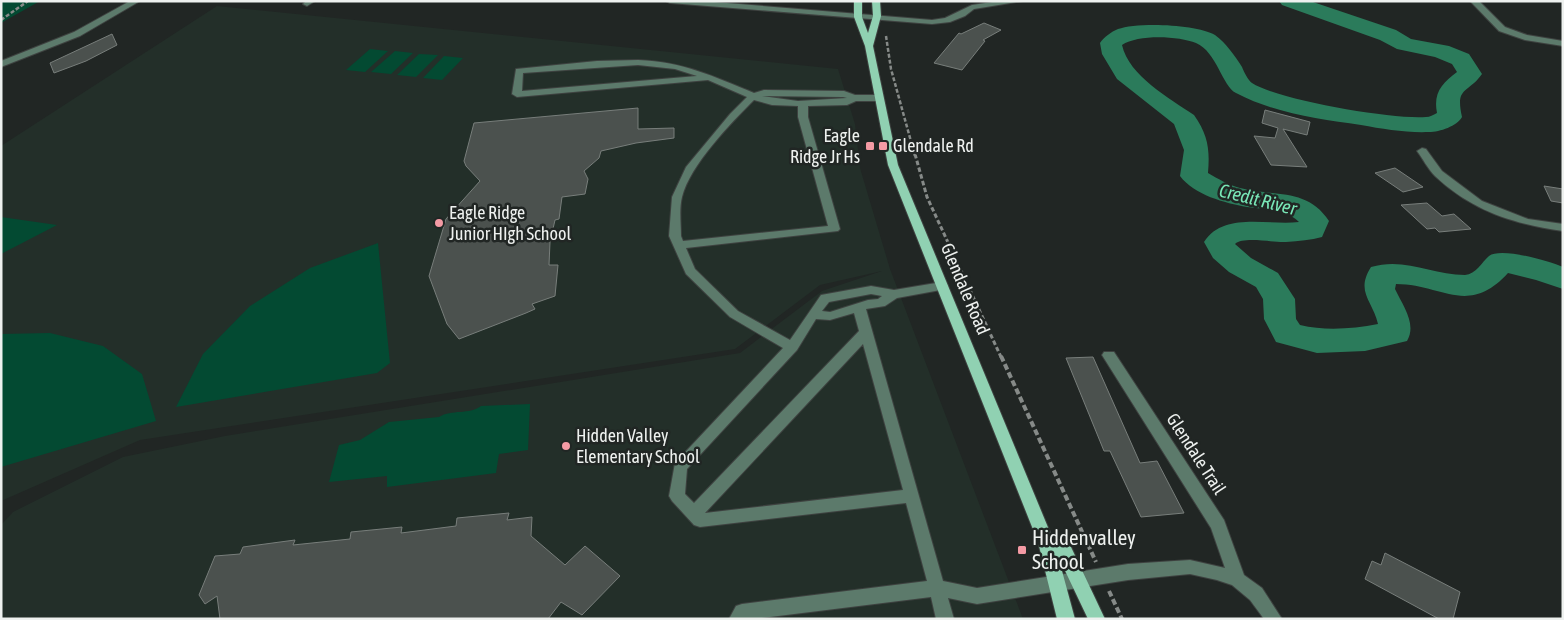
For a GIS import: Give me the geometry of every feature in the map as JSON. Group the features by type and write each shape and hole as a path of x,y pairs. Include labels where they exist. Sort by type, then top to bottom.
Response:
{"main road":[{"name":"Glendale Road","path":"858,1 858,17 869,46 893,165 1046,542 1065,552 1066,619"},
{"name":"Glendale Road","path":"869,46 876,19 876,1"},
{"name":"Glendale Road","path":"1066,581 1097,619"}],"street":[{"path":"1,64 77,34 136,1"},
{"path":"670,1 932,22 947,20 962,14 972,4 1019,1"},
{"path":"1474,1 1502,29 1525,37 1563,44"},
{"path":"706,78 516,94 519,72 618,64 656,64 676,66 753,96 759,100 803,103 848,102 854,98"},
{"path":"792,346 734,314 690,271 675,236 676,197 692,167 733,116 753,96 764,93 844,94 854,98 878,98"},
{"path":"679,245 834,229 803,117 803,103"},
{"path":"1422,152 1438,173 1478,203 1526,222 1563,228"},
{"path":"912,496 700,520 677,496 680,467 792,346 825,298 871,290 894,294 942,286"},
{"path":"813,314 830,316 859,307 881,303 894,294"},
{"path":"859,307 946,619"},
{"path":"694,514 866,332"},
{"name":"Glendale Trail","path":"1109,355 1218,525 1238,580"},
{"path":"737,619 742,612 937,588 977,596 1102,575 1190,567 1217,572 1238,580 1256,594 1274,619"}],"path":[{"path":"1,20 28,1"},
{"path":"886,19 885,34 891,69 927,197 1122,619"}],"shaded area":[{"path":"217,6 838,69 855,124 860,168 890,269 1023,619 1,619 1,525 13,512 123,457 225,436 740,353 822,291 882,271 820,285 735,349 140,440 1,501 1,146"}],"green space":[{"path":"1,1 40,1 1,23"},
{"path":"370,49 388,51 365,72 346,70"},
{"path":"395,51 413,53 391,74 371,72"},
{"path":"419,54 438,55 416,77 397,75"},
{"path":"444,56 463,58 442,80 423,78"},
{"path":"1,217 57,225 1,254"},
{"path":"378,243 390,363 377,373 176,407 203,354 250,306 310,268"},
{"path":"50,333 103,346 142,374 156,421 1,467 1,334"},
{"path":"530,404 528,450 499,454 496,473 387,487 387,476 329,482 339,445 360,440 389,422 439,417 449,413 476,409 481,406"}],"building":[{"path":"984,23 1001,30 983,40 985,41 962,70 934,63 959,33 961,34"},
{"path":"112,34 117,45 86,61 54,73 50,63"},
{"name":"Eagle Ridge Junior HIgh School","path":"638,108 638,129 674,128 674,138 636,143 601,151 599,158 584,171 588,179 585,194 562,197 559,219 555,220 550,242 549,265 558,265 555,296 532,304 535,309 459,339 447,324 429,276 446,219 480,181 466,166 464,161 474,123"},
{"path":"1265,110 1310,122 1307,135 1283,129 1307,167 1271,165 1254,136 1275,138 1278,128 1262,123"},
{"path":"1395,168 1423,187 1403,192 1375,173"},
{"path":"1544,186 1563,189 1563,203 1551,201"},
{"path":"1427,203 1442,216 1454,214 1471,229 1439,232 1435,228 1427,229 1401,205"},
{"path":"1093,357 1140,463 1157,461 1184,513 1141,517 1110,451 1104,451 1066,358"},
{"path":"509,513 507,520 532,517 531,536 565,565 585,546 620,576 582,615 561,602 548,619 220,619 217,596 205,604 199,595 215,556 240,554 243,547 295,540 293,545 350,539 351,532 402,527 401,533 456,526 457,518"},
{"path":"1385,553 1460,592 1453,619 1439,619 1365,579 1372,561 1381,565"}],"waterway":[{"name":"Credit River","path":"1289,1 1388,35 1405,44 1441,51 1461,59 1470,74 1451,88 1447,104 1450,117 1430,125 1387,122 1316,111 1277,101 1242,87 1225,58 1207,40 1194,35 1159,31 1124,34 1111,43 1113,54 1125,74 1185,120 1197,150 1194,176 1214,188 1236,196 1277,201 1296,206 1315,221 1312,230 1285,233 1244,231 1229,233 1219,242 1224,251 1240,265 1267,280 1279,299 1280,319 1288,334 1317,341 1365,339 1395,333 1394,322 1379,289 1382,274 1406,274 1442,283 1473,286 1486,278 1501,262 1544,271 1563,279"}],"place":[{"name":"Eagle Ridge Jr Hs","path":"870,146"},
{"name":"Glendale Rd","path":"883,146"},
{"name":"Eagle Ridge Junior HIgh School","path":"439,223"},
{"name":"Hidden Valley Elementary School","path":"566,446"},
{"name":"Hiddenvalley School","path":"1022,550"}]}
